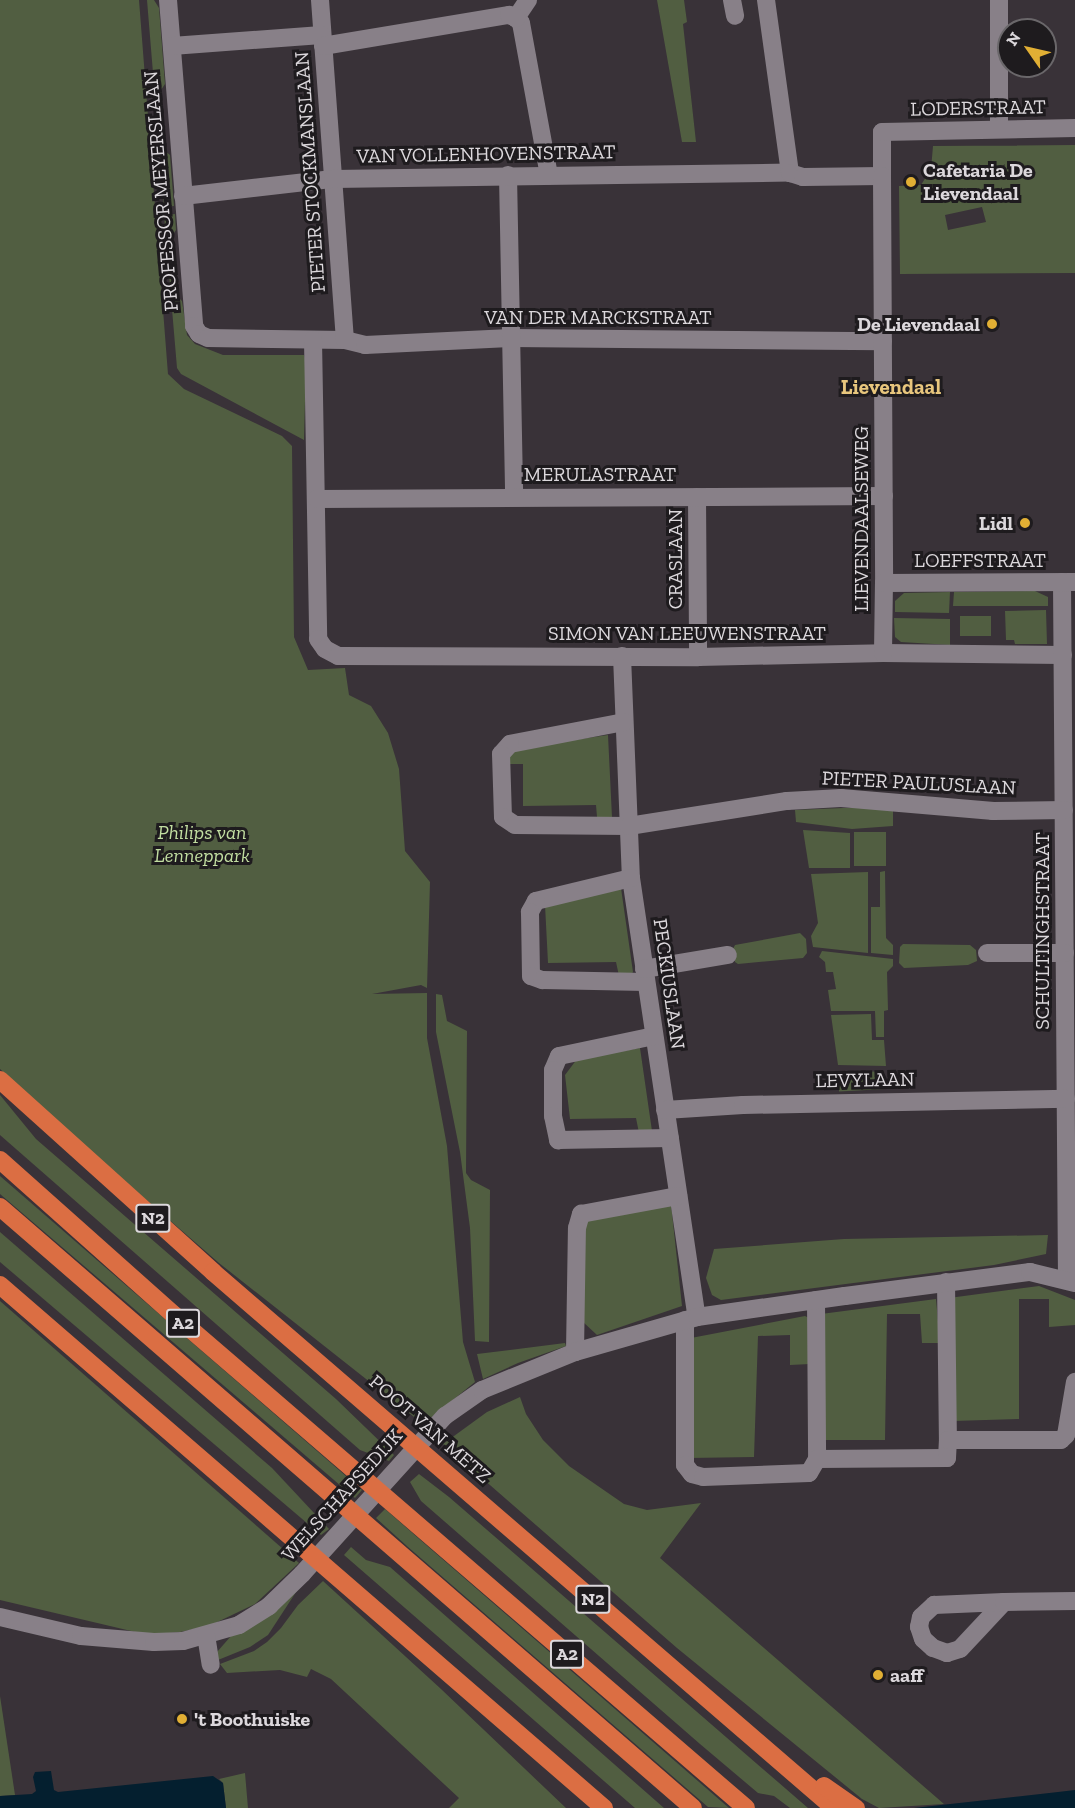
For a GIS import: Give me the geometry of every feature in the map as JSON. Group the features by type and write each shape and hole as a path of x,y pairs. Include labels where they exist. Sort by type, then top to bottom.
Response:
{"highway":[{"name":"POOT VAN METZ","path":"0,1080 213,1272 834,1808"},
{"name":"A2","path":"0,1160 388,1500 746,1808"},
{"name":"A2","path":"0,1207 693,1808"},
{"path":"0,1285 604,1808"},
{"name":"N2","path":"758,1741 855,1808"}],"street":[{"name":"PROFESSOR MEYERSLAAN","path":"168,0 194,326 199,334 208,338 313,340"},
{"name":"PIETER STOCKMANSLAAN","path":"320,0 345,340"},
{"path":"516,18 528,0"},
{"path":"766,0 790,173 804,177 882,176"},
{"path":"999,0 999,129"},
{"path":"172,46 323,41 509,15 521,23 549,175"},
{"name":"LODERSTRAAT","path":"882,132 1075,128"},
{"name":"LIEVENDAALSEWEG","path":"882,132 883,652"},
{"name":"VAN VOLLENHOVENSTRAAT","path":"183,196 333,179 790,173"},
{"path":"508,175 514,497"},
{"name":"VAN DER MARCKSTRAAT","path":"313,340 345,340 365,345 510,338 883,341"},
{"path":"313,340 317,499"},
{"name":"MERULASTRAAT","path":"317,499 884,496"},
{"name":"CRASLAAN","path":"697,497 698,657"},
{"name":"SIMON VAN LEEUWENSTRAAT","path":"317,499 318,639 325,649 338,656 698,657 879,655 883,652 1063,655"},
{"name":"LOEFFSTRAAT","path":"884,583 1069,582"},
{"name":"SCHULTINGHSTRAAT","path":"1069,582 1063,655 1069,757 1064,810 1066,1099 1071,1281"},
{"name":"PECKIUSLAAN","path":"622,656 631,878 678,1196 691,1318"},
{"name":"PIETER PAULUSLAAN","path":"624,722 510,744 501,754 503,817 515,825 629,826 787,801 841,798 993,811 1064,810"},
{"path":"631,878 536,901 530,912 531,976 542,980 645,976 728,955"},
{"path":"987,953 1065,953"},
{"path":"654,1036 560,1056 553,1070 553,1116 558,1140 669,1138"},
{"name":"LEVYLAAN","path":"665,1110 742,1105 1066,1099"},
{"path":"575,1352 578,1228 581,1214 678,1196"},
{"name":"WELSCHAPSEDIJK","path":"0,1617 81,1636 128,1641 183,1641 239,1625 269,1606 302,1574 445,1416 482,1390 524,1370 575,1352 691,1318 816,1300 1030,1272 1071,1281"},
{"path":"817,1459 947,1458 946,1282"},
{"path":"691,1318 685,1465 692,1474 703,1477 809,1473 817,1459 816,1300"},
{"path":"948,1440 1061,1440 1066,1435 1075,1382"},
{"path":"1004,1602 1075,1601"},
{"path":"206,1635 211,1665"}],"green space":[{"name":"Philips van Lenneppark","path":"0,0 139,0 168,374 184,389 282,436 292,446 294,637 308,670 345,668 349,695 371,706 388,733 399,769 405,851 430,882 427,988 421,985 372,994 427,993 427,1038 447,1146 463,1342 475,1382 423,1424 219,1263 75,1138 0,1069"},
{"path":"147,0 154,0 159,8 165,84 161,90 165,151 170,155 174,206 164,207"},
{"path":"657,0 684,0 687,22 683,24 696,142 682,142"},
{"path":"1075,145 1075,273 900,274 899,186 921,185 931,169 933,146","holes":["982,207 986,222 948,230 945,215"]},
{"path":"175,214 176,230 172,236 177,296 182,301 187,335 195,344 223,355 304,355 306,361 304,440 181,374 177,368 164,215"},
{"path":"1035,591 1048,597 1048,606 953,606 954,592"},
{"path":"950,592 949,613 895,612 895,601 904,593"},
{"path":"1046,610 1047,644 1015,644 1014,640 1006,640 1005,611"},
{"path":"960,616 991,616 991,636 960,636"},
{"path":"894,618 950,619 950,645 901,642 895,637"},
{"path":"608,735 612,817 597,817 596,805 523,806 523,764 510,764 510,756 519,748"},
{"path":"893,808 893,826 852,829 796,822 795,810"},
{"path":"803,830 850,833 850,868 809,868"},
{"path":"854,832 886,832 886,866 854,866"},
{"path":"885,871 886,938 893,945 893,955 871,953 871,907 880,907 880,872"},
{"path":"868,872 868,953 813,947 811,936 818,923 811,874"},
{"path":"621,888 633,972 630,976 619,976 616,962 548,963 545,905"},
{"path":"800,933 806,939 807,953 803,958 738,964 735,962 733,949 735,945"},
{"path":"903,944 970,945 976,950 977,961 968,965 904,968 899,963 900,947"},
{"path":"822,951 893,959 893,966 887,972 888,1010 884,1011 884,1037 876,1037 875,1011 831,1011 828,990 836,989 833,972 826,972 825,962 819,957"},
{"path":"436,994 442,995 447,1021 467,1031 466,1173 471,1180 490,1190 489,1342 475,1341 470,1228 460,1152 436,1032"},
{"path":"871,1014 872,1040 884,1040 886,1066 838,1065 831,1015"},
{"path":"640,1048 652,1131 639,1133 636,1118 570,1119 565,1075 577,1059"},
{"path":"884,1071 885,1089 839,1091 838,1073"},
{"path":"0,1095 36,1139 336,1399 394,1455 389,1461 360,1450 0,1135"},
{"path":"0,1176 362,1490 355,1498 0,1194"},
{"path":"671,1204 682,1306 597,1335 582,1321 581,1225 588,1219"},
{"path":"0,1232 272,1468 329,1529 321,1535 0,1262"},
{"path":"1048,1235 1046,1254 994,1265 721,1300 712,1295 706,1278 714,1249 844,1239"},
{"path":"1039,1286 1075,1300 1075,1325 1049,1327 1049,1299 1019,1299 1019,1419 953,1421 949,1298"},
{"path":"936,1299 940,1343 922,1343 920,1314 887,1314 885,1440 821,1440 821,1314"},
{"path":"0,1301 299,1563 255,1604 209,1626 180,1632 148,1635 0,1600"},
{"path":"805,1316 809,1318 810,1364 790,1365 790,1335 758,1336 754,1457 689,1458 691,1338"},
{"path":"565,1343 566,1346 518,1363 483,1379 477,1354"},
{"path":"520,1397 526,1414 543,1440 569,1466 624,1504 647,1510 701,1503 660,1558 944,1804 879,1808 862,1799 677,1648 443,1444 487,1412"},
{"path":"419,1474 449,1497 808,1808 790,1808 774,1796 758,1793 700,1744 421,1501 410,1482"},
{"path":"385,1509 729,1808 708,1807 408,1547 376,1518"},
{"path":"351,1547 366,1560 390,1567 664,1808 635,1808 344,1555"},
{"path":"323,1581 566,1808 449,1808 459,1798 331,1679 311,1669 307,1677 280,1670 227,1673 220,1664 254,1651 267,1642 298,1605"},
{"path":"298,1589 268,1635 250,1647 218,1660 217,1652 231,1636"},
{"path":"0,1696 15,1795 0,1796"},
{"path":"245,1773 248,1808 226,1808 223,1783 219,1779"}],"water":[{"path":"51,1771 54,1790 58,1792 213,1776 223,1783 226,1808 0,1808 0,1796 32,1794 36,1791 33,1777 35,1772"},
{"path":"1075,1790 1075,1808 914,1808 1058,1792"}],"place":[{"name":"Cafetaria De Lievendaal","path":"911,182"},
{"name":"De Lievendaal","path":"992,324"},
{"name":"Lidl","path":"1025,523"},
{"name":"aaff","path":"878,1675"},
{"name":"'t Boothuiske","path":"182,1719"}],"district":[{"name":"Lievendaal","path":"891,387"}]}
